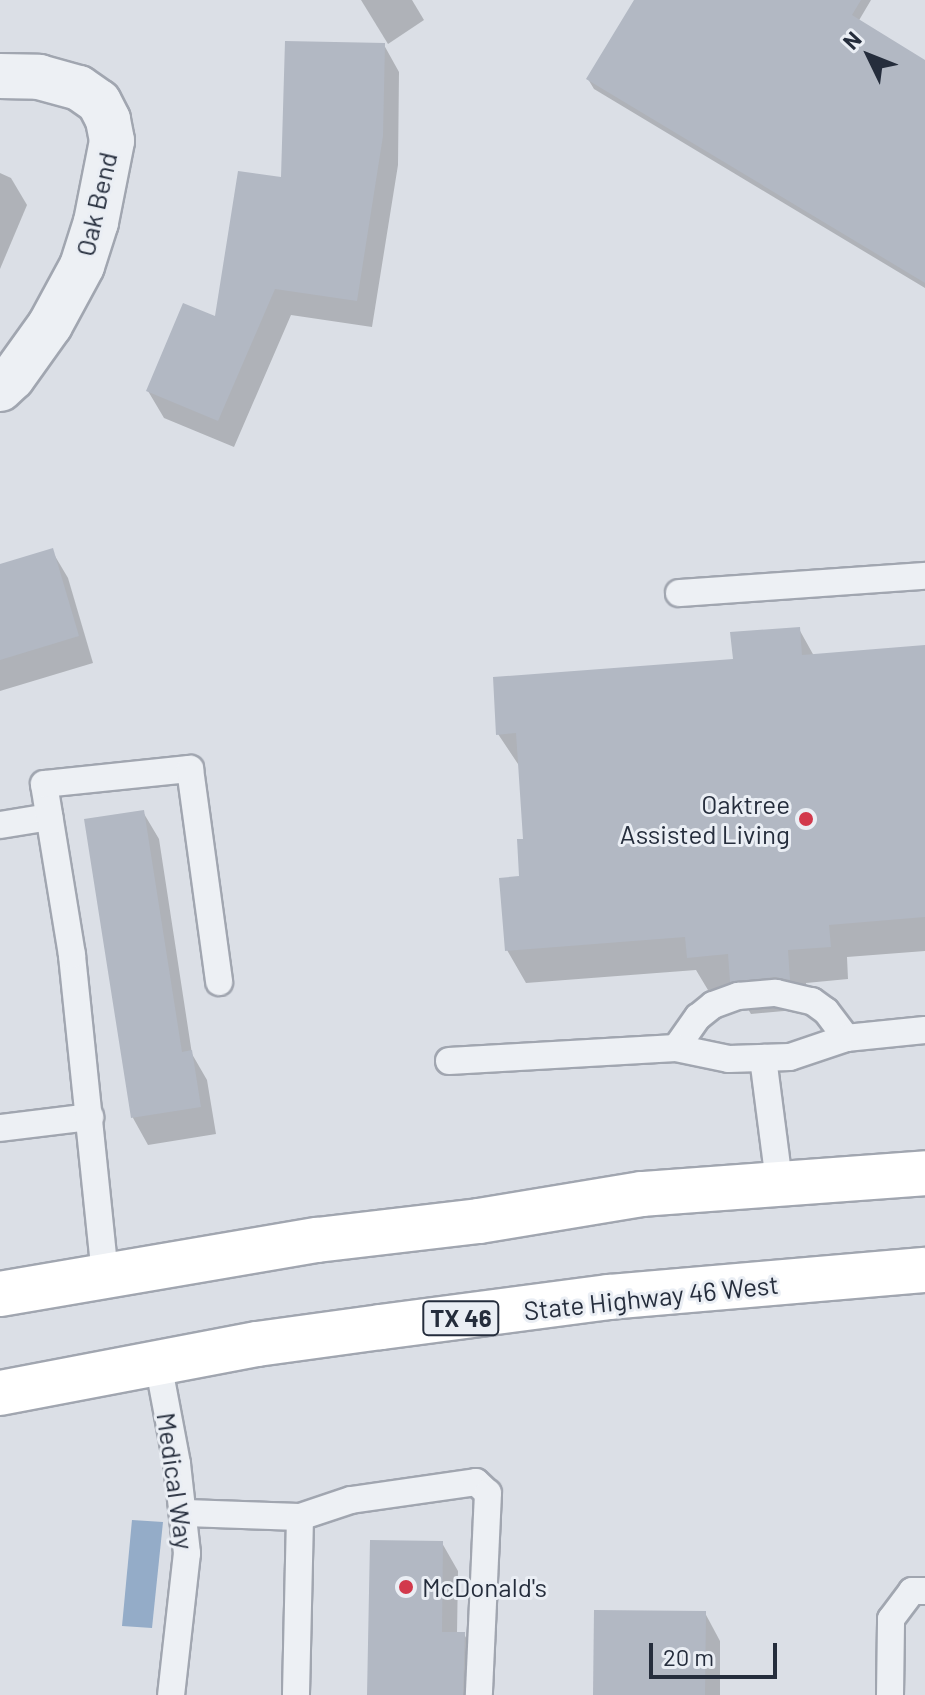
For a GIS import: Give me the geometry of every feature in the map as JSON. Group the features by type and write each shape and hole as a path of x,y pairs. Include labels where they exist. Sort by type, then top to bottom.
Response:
{"main road":[{"path":"0,1294 317,1240 479,1221 642,1194 925,1173"},
{"name":"State Highway 46 West","path":"0,1393 257,1344 609,1297 925,1270"}],"street":[{"name":"Oak Bend","path":"0,76 39,77 79,88 99,102 108,120 112,141 96,222 82,266 50,325 12,378 0,389"}],"lane":[{"path":"679,593 925,576"},
{"path":"105,1275 72,955 44,784 190,769 219,982"},
{"path":"0,825 49,817"},
{"path":"676,1048 698,1017 713,1005 738,996 776,993 812,1001 826,1011 846,1038"},
{"path":"449,1061 676,1048 729,1059 790,1057 846,1038 925,1030"},
{"path":"763,1058 779,1182"},
{"path":"0,1128 90,1117"},
{"name":"Medical Way","path":"158,1363 185,1513 185,1592 171,1695"},
{"path":"185,1513 300,1517 351,1500 476,1482 488,1493 479,1695"},
{"path":"296,1695 300,1517"},
{"path":"890,1695 891,1619 912,1591 925,1591"}],"water":[{"path":"132,1520 163,1522 152,1628 122,1626"}],"building":[{"path":"634,0 861,0 852,15 925,60 925,283 586,79"},
{"path":"285,41 385,43 383,136 357,301 275,289 218,421 146,391 183,303 215,316 238,171 281,177"},
{"path":"53,548 79,636 0,660 0,564"},
{"name":"Oaktree Assisted Living","path":"800,627 802,655 925,645 925,917 829,925 831,947 788,950 790,980 775,977 730,982 728,954 687,958 685,937 505,951 499,878 519,876 517,839 523,839 516,733 496,735 493,677 733,659 730,632"},
{"path":"144,810 182,1052 192,1050 201,1107 131,1118 84,819"},
{"name":"McDonald's","path":"370,1540 443,1541 442,1632 465,1632 463,1695 367,1695"},
{"path":"594,1610 706,1611 705,1695 593,1695"}],"place":[{"name":"Oaktree Assisted Living","path":"806,819"},
{"name":"McDonald's","path":"406,1587"}]}
